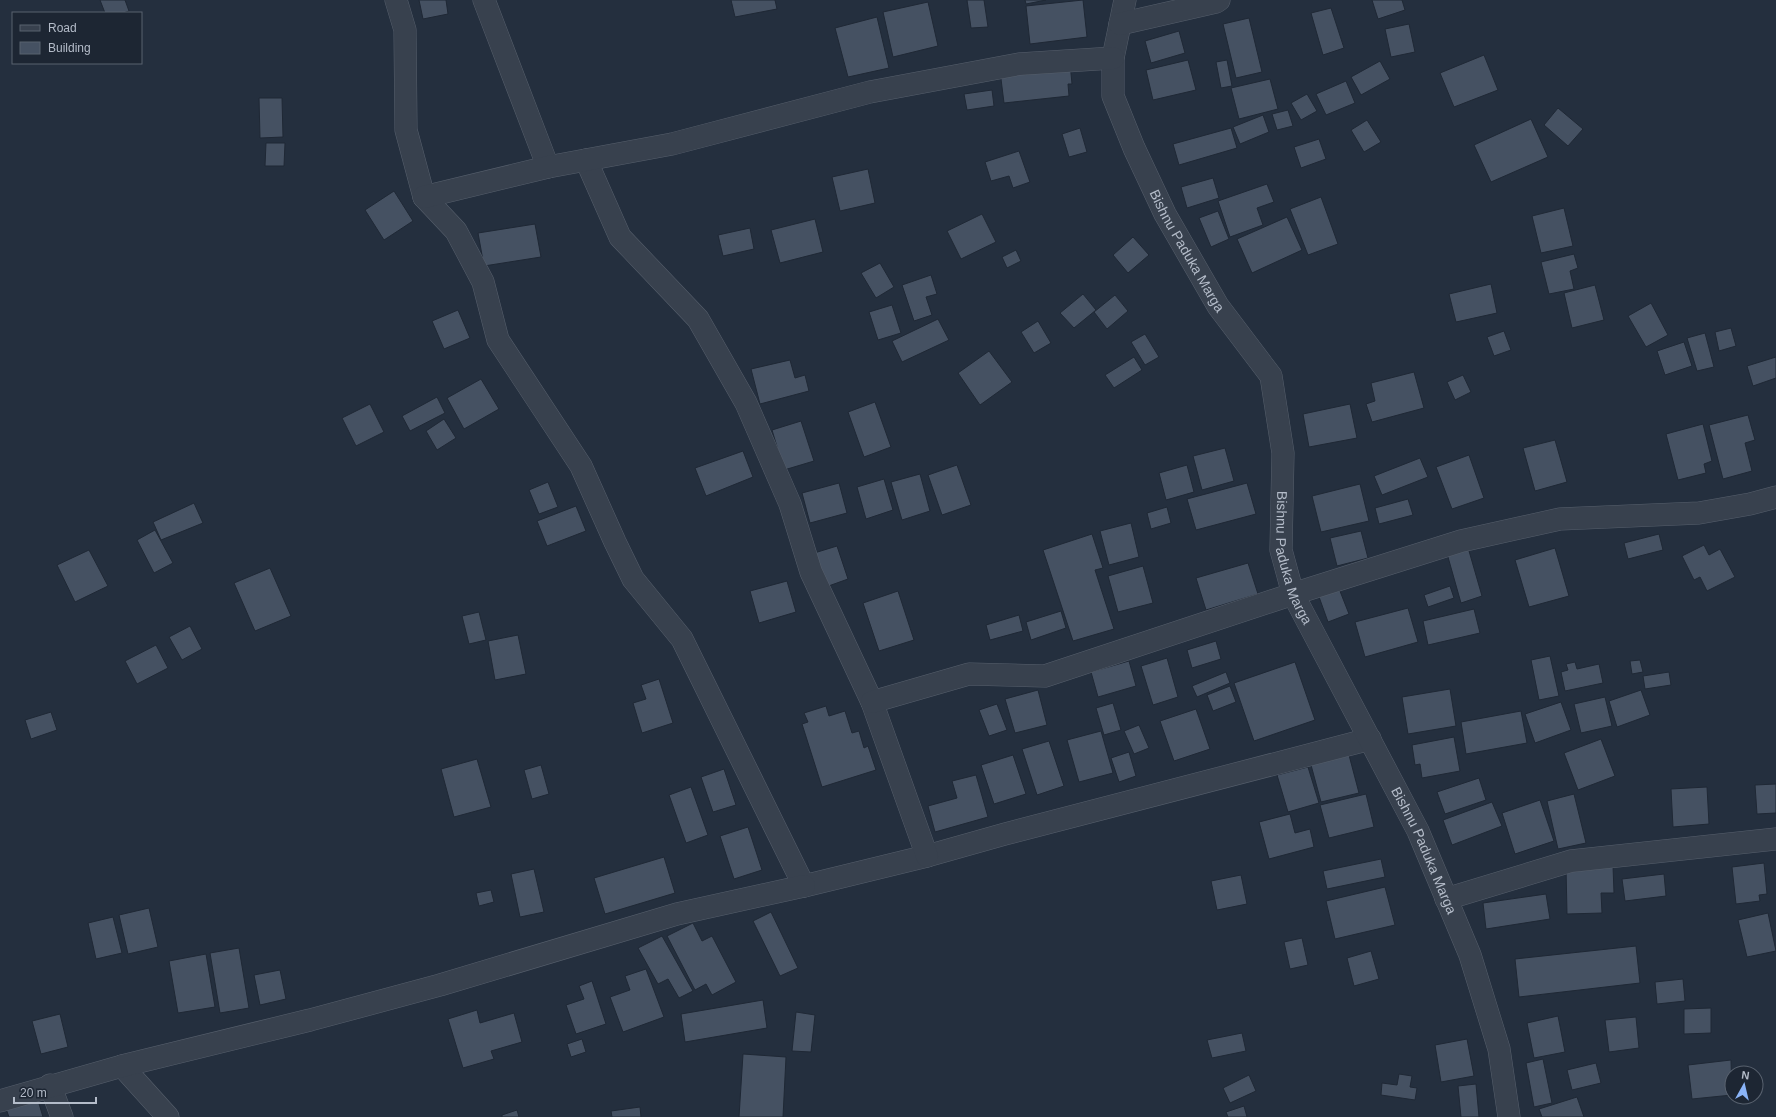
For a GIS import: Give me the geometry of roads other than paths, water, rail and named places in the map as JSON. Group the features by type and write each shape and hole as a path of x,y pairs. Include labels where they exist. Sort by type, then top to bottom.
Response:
{"street":[{"path":"396,0 405,30 406,130 424,197 456,231 483,282 498,340 581,466 633,578 682,639 804,886"},
{"path":"484,0 548,167"},
{"name":"Bishnu Paduka Marga","path":"1125,0 1113,58 1113,96 1134,148 1165,214 1218,306 1271,376 1283,453 1281,550 1293,594 1418,831 1470,955 1499,1049 1509,1117"},
{"path":"1120,24 1216,2 1219,0"},
{"path":"424,197 548,167 672,144 870,92 1019,64 1113,58"},
{"path":"586,160 620,237 698,319 746,403 790,504 811,572 872,702 927,856"},
{"path":"872,702 969,674 1045,676 1293,594 1461,541 1560,518 1699,513 1750,504 1776,496"},
{"path":"0,1101 50,1085 310,1020 409,993 677,914 804,886 927,856 1005,834 1370,739"},
{"path":"1446,899 1571,861 1776,839"},
{"path":"122,1066 168,1117"},
{"path":"50,1085 62,1117"}]}
